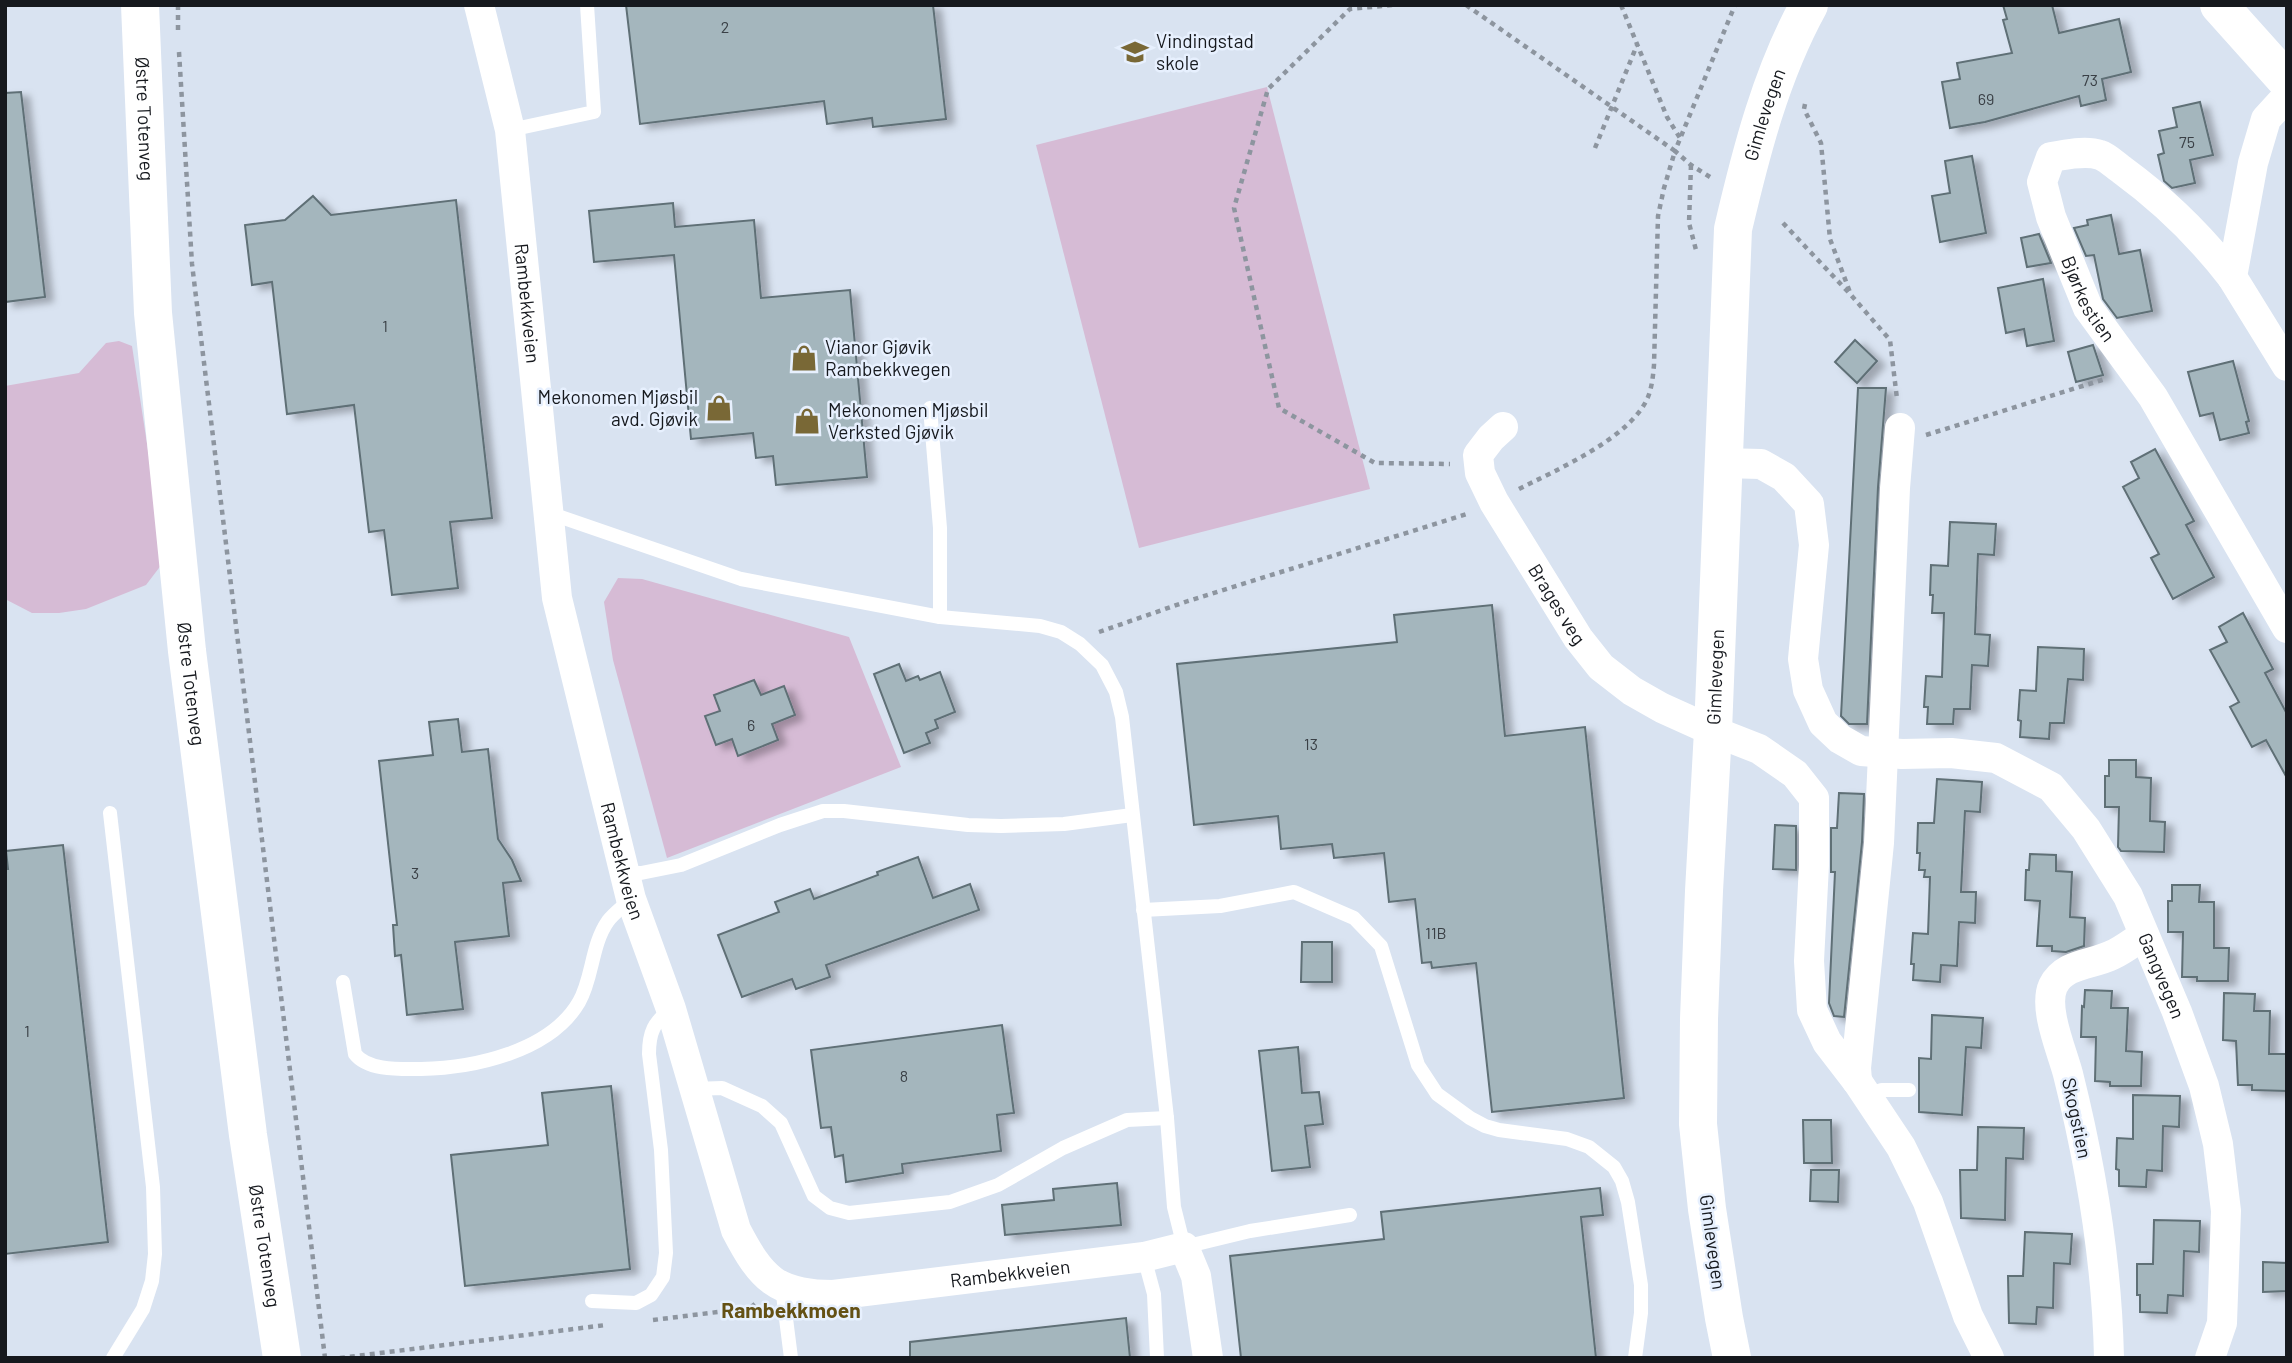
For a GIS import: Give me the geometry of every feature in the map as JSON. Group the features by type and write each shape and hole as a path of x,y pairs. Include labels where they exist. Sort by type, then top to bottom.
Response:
{"street":[{"name":"Østre Totenveg","path":"140,5 153,313 187,651 248,1135 282,1358"},
{"name":"Rambekkveien","path":"479,5 510,130 557,598 628,886 671,1009 736,1230 748,1254 763,1275 778,1285 810,1295 833,1295 1144,1257 1184,1247"},
{"name":"Gimlevegen","path":"1732,1358 1709,1223 1698,1124 1700,981 1734,229 1750,158 1769,100 1792,35 1809,5"},
{"path":"2218,5 2287,81"},
{"path":"2232,277 2253,163 2266,119 2287,96"},
{"name":"Bjørkestien","path":"2287,366 2232,277 2210,249 2136,180 2100,155 2073,153 2051,157 2042,182 2051,217 2088,308 2153,397 2287,628"},
{"path":"1479,464 1478,456 1503,427"},
{"path":"1862,1088 1856,1068 1879,843 1899,436"},
{"name":"Gangvegen","path":"1722,463 1761,464 1784,477 1809,504 1814,545 1803,659 1808,690 1823,723 1861,751 1951,752 1996,758 2051,787 2086,829 2128,896 2178,1013 2204,1086 2218,1144 2226,1211 2222,1324 2210,1358"},
{"name":"Brages veg","path":"1479,464 1480,474 1494,502 1578,638 1601,667 1632,691 1713,731"},
{"path":"1713,731 1759,749 1795,774 1814,798 1809,961 1812,1010 1827,1042 1862,1088 1901,1147 1928,1202 1968,1316 1989,1358"},
{"name":"Skogstien","path":"2109,1358 2108,1307 2094,1200 2080,1121 2049,1009 2052,988 2062,975 2074,967 2112,955 2144,935"},
{"path":"1184,1247 1196,1276 1208,1358"}],"lane":[{"path":"510,130 594,112 587,5"},
{"path":"930,408 940,527 940,617"},
{"path":"549,513 741,579 940,617 1040,626 1061,632 1080,644 1102,665 1116,692 1122,717 1167,1118 1174,1207 1184,1247 1250,1231 1350,1215"},
{"path":"343,982 355,1054 360,1060 376,1066 443,1068 506,1055 534,1042 567,1018 580,1001 608,922 628,886 653,872 681,865 822,811 845,810 968,825 1001,826 1064,824 1132,815"},
{"path":"110,814 153,1187 155,1254 152,1281 143,1308 113,1358"},
{"path":"1143,910 1220,906 1294,892 1354,918 1381,946 1418,1065 1437,1094 1485,1126 1567,1139 1589,1147 1614,1167 1622,1181 1628,1202 1641,1285 1641,1313 1635,1358"},
{"path":"592,1301 636,1303 652,1295 663,1277 666,1253 661,1150 649,1054 652,1028 671,1009"},
{"path":"694,1089 722,1088 762,1106 781,1123 814,1196 830,1208 849,1213 950,1202 998,1185 1063,1148 1127,1120 1167,1118"},
{"path":"1862,1088 1909,1090"},
{"path":"1144,1257 1154,1294 1157,1358"},
{"path":"778,1285 792,1358"}],"path":[{"path":"178,5 192,264 325,1358"},
{"path":"1392,5 1350,9 1268,89 1234,208 1279,408 1375,463 1479,464"},
{"path":"1466,5 1712,178"},
{"path":"1621,5 1667,117 1680,138"},
{"path":"1505,496 1576,459 1621,430 1631,422 1647,400 1652,386 1654,365 1658,216 1664,188 1680,138 1735,5"},
{"path":"1595,148 1637,44"},
{"path":"1808,96 1804,109 1821,144 1830,239 1851,295"},
{"path":"1783,223 1890,340 1899,436 2108,378 2130,366"},
{"path":"1104,630 1468,513"},
{"path":"640,1321 750,1308 778,1285"},
{"path":"340,1358 613,1325"}],"shaded area":[{"path":"1267,87 1370,489 1139,548 1036,145"},
{"path":"119,341 132,346 157,509 162,564 146,585 86,609 32,613 5,599 5,386 79,373 106,343"},
{"path":"618,578 642,579 849,637 901,767 667,858 613,660 604,602"}],"building":[{"path":"626,5 933,5 946,119 873,127 872,118 827,124 824,101 640,124"},
{"path":"2003,5 2052,5 2059,33 2119,19 2131,72 2102,79 2106,100 2081,106 2079,96 1985,122 1950,128 1942,82 1960,79 1957,63 2012,53 2003,20 2007,19"},
{"path":"21,92 45,297 5,302 5,93"},
{"path":"2200,102 2213,155 2190,160 2195,183 2172,188 2164,181 2158,155 2164,153 2159,131 2177,127 2173,108"},
{"path":"1972,156 1986,233 1940,242 1932,196 1950,193 1945,161"},
{"path":"313,196 331,215 456,200 492,518 450,522 458,588 392,595 384,530 369,532 354,405 287,414 272,282 252,285 245,225 285,220"},
{"path":"673,203 675,227 754,220 761,298 850,290 867,477 776,485 773,456 756,458 753,433 691,439 674,255 594,262 589,211"},
{"path":"2111,215 2119,254 2140,250 2152,311 2117,318 2103,299 2094,255 2086,256 2074,228 2088,225 2087,220"},
{"path":"2039,234 2051,263 2027,267 2021,238"},
{"path":"2043,279 2054,341 2027,346 2024,329 2006,333 1998,288"},
{"path":"1855,340 1877,361 1857,383 1835,362"},
{"path":"2093,345 2103,375 2076,382 2068,352"},
{"path":"2233,361 2249,421 2246,422 2249,433 2220,440 2213,413 2200,416 2188,372"},
{"path":"1858,388 1886,388 1878,487 1867,724 1849,724 1841,716"},
{"path":"2155,449 2194,521 2186,525 2214,577 2173,599 2151,558 2159,554 2123,487 2139,478 2131,462"},
{"path":"1950,522 1996,524 1994,555 1978,554 1975,634 1990,635 1988,666 1972,665 1970,709 1954,709 1953,724 1927,724 1928,707 1924,707 1926,676 1942,677 1944,613 1932,613 1931,565 1948,566"},
{"path":"1492,605 1505,736 1585,727 1624,1098 1492,1112 1476,963 1432,968 1431,962 1422,963 1415,899 1389,902 1384,853 1334,858 1332,844 1281,849 1278,816 1194,825 1177,664 1397,642 1394,615"},
{"path":"2243,613 2273,669 2265,673 2287,714 2287,778 2266,740 2252,747 2230,707 2239,702 2210,650 2227,642 2219,627"},
{"path":"2038,647 2084,649 2083,680 2068,679 2064,723 2050,723 2049,739 2020,737 2020,690 2036,691"},
{"path":"899,664 906,681 918,676 920,680 940,672 955,712 935,720 938,728 926,733 930,743 904,753 874,674"},
{"path":"754,680 761,695 784,686 795,715 772,724 778,740 738,756 732,739 716,745 705,716 720,711 714,695"},
{"path":"458,719 462,752 488,749 498,839 512,860 521,881 503,883 509,936 455,942 463,1009 407,1015 401,955 395,956 393,925 397,925 379,761 433,755 429,722"},
{"path":"2109,760 2136,760 2136,777 2151,778 2150,821 2165,822 2164,852 2121,851 2118,847 2119,807 2105,807 2105,776 2109,776"},
{"path":"1937,779 1982,782 1980,812 1965,811 1961,892 1976,892 1975,923 1959,922 1957,966 1941,965 1940,982 1913,980 1914,964 1911,964 1913,933 1928,934 1930,877 1924,877 1925,870 1919,870 1918,823 1934,823"},
{"path":"1839,793 1864,794 1862,842 1844,1017 1834,1016 1829,1003 1835,872 1831,872 1831,828 1837,828"},
{"path":"1775,825 1796,826 1796,870 1773,869"},
{"path":"63,845 108,1242 5,1254 6,851"},
{"path":"2030,854 2056,855 2056,871 2072,872 2070,917 2085,918 2084,946 2066,952 2052,951 2052,946 2037,946 2040,901 2025,900 2026,870 2029,870"},
{"path":"918,857 933,898 970,884 979,910 826,965 830,977 796,989 792,979 742,997 718,935 779,912 775,902 810,889 814,899"},
{"path":"2172,885 2200,885 2199,902 2214,902 2214,948 2229,948 2228,981 2197,981 2197,977 2182,977 2183,932 2168,932 2168,901 2172,901"},
{"path":"1302,942 1332,942 1332,982 1301,982"},
{"path":"2085,990 2112,991 2111,1008 2128,1008 2126,1051 2142,1052 2141,1086 2110,1086 2110,1082 2095,1081 2096,1037 2081,1037"},
{"path":"2224,993 2255,994 2254,1011 2270,1011 2269,1054 2287,1054 2287,1091 2252,1090 2252,1085 2238,1085 2236,1041 2223,1040"},
{"path":"1932,1015 1983,1018 1981,1048 1966,1047 1962,1115 1919,1112 1919,1058 1931,1059"},
{"path":"1002,1025 1014,1113 997,1115 1001,1151 902,1164 903,1173 846,1182 843,1155 835,1157 831,1127 821,1128 811,1050"},
{"path":"1298,1047 1302,1093 1319,1092 1323,1124 1305,1126 1310,1167 1272,1171 1259,1051"},
{"path":"611,1086 630,1269 465,1286 451,1155 548,1145 542,1093"},
{"path":"2133,1095 2180,1096 2179,1127 2163,1126 2162,1171 2147,1170 2146,1187 2119,1186 2119,1170 2116,1169 2117,1138 2133,1139"},
{"path":"1803,1120 1831,1120 1832,1163 1804,1163"},
{"path":"1978,1127 2024,1128 2023,1159 2006,1158 2005,1220 1961,1218 1960,1170 1977,1170"},
{"path":"1811,1170 1839,1170 1838,1202 1810,1201"},
{"path":"1117,1183 1121,1225 1005,1235 1002,1205 1054,1200 1053,1189"},
{"path":"1600,1188 1603,1215 1581,1217 1596,1358 1241,1358 1230,1256 1384,1239 1381,1212"},
{"path":"2154,1220 2200,1221 2199,1252 2184,1251 2183,1296 2168,1295 2167,1313 2140,1312 2140,1295 2137,1295 2137,1264 2153,1264"},
{"path":"2025,1232 2072,1234 2070,1264 2054,1263 2053,1308 2037,1307 2036,1324 2009,1323 2008,1276 2023,1276"},
{"path":"2263,1262 2287,1263 2287,1291 2263,1292"},
{"path":"1126,1318 1130,1358 910,1358 910,1342"}],"place":[{"name":"Vindingstad skole","path":"1135,52"},
{"name":"Vianor Gjøvik Rambekkvegen","path":"804,358"},
{"name":"Mekonomen Mjøsbil avd. Gjøvik","path":"719,408"},
{"name":"Mekonomen Mjøsbil Verksted Gjøvik","path":"807,421"}],"district":[{"name":"Rambekkmoen","path":"791,1311"}]}
